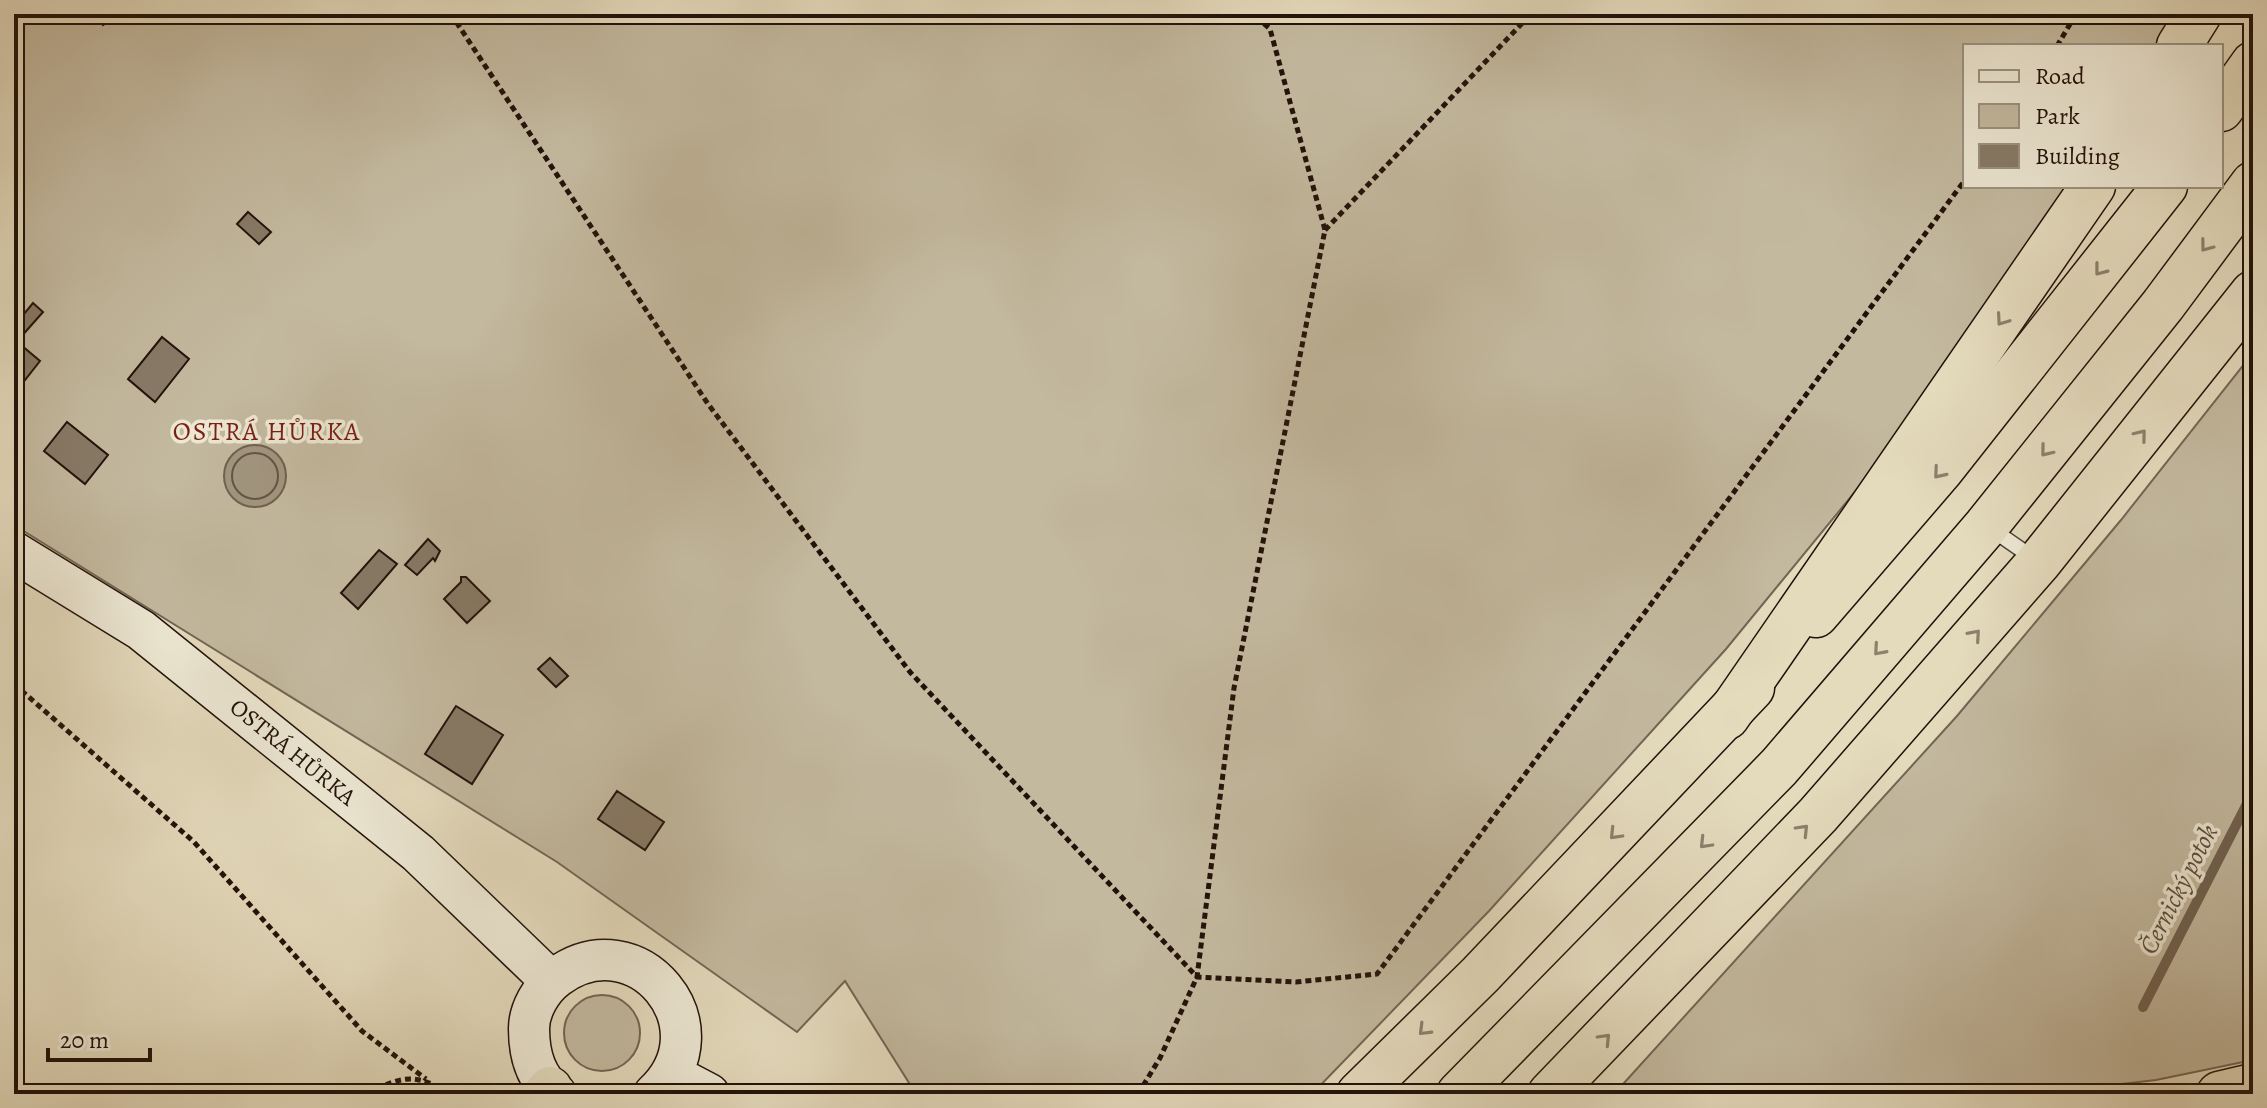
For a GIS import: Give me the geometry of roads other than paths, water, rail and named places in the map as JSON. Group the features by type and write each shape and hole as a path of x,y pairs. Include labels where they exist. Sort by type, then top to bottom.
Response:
{"highway":[{"path":"2180,44 2199,14"},
{"path":"2223,106 2253,64"},
{"path":"1459,1094 1779,767 1986,526 2163,305 2253,184"},
{"path":"1727,717 2092,188"},
{"path":"1359,1094 1480,975 1727,717 1941,470 2163,188"},
{"path":"1550,1094 1818,815 2039,562 2253,293"},
{"path":"2219,1094 2253,1086"}],"main road":[{"name":"OSTRÁ HŮRKA","path":"14,552 153,639 418,853 551,981"},
{"path":"550,1092 536,1070 529,1047 529,1023 536,1000 551,981 570,967 594,960 618,960 641,969 660,983 674,1003 681,1027 680,1051 662,1084 709,1094"}],"lane":[{"path":"1986,526 2039,562"}],"water":[{"path":"255,445 277,454 286,476 277,498 255,507 233,498 224,476 233,454"}],"waterway":[{"name":"Černický potok","path":"2143,1007 2253,792"}],"district":[{"name":"OSTRÁ HŮRKA","path":"267,431"}]}
